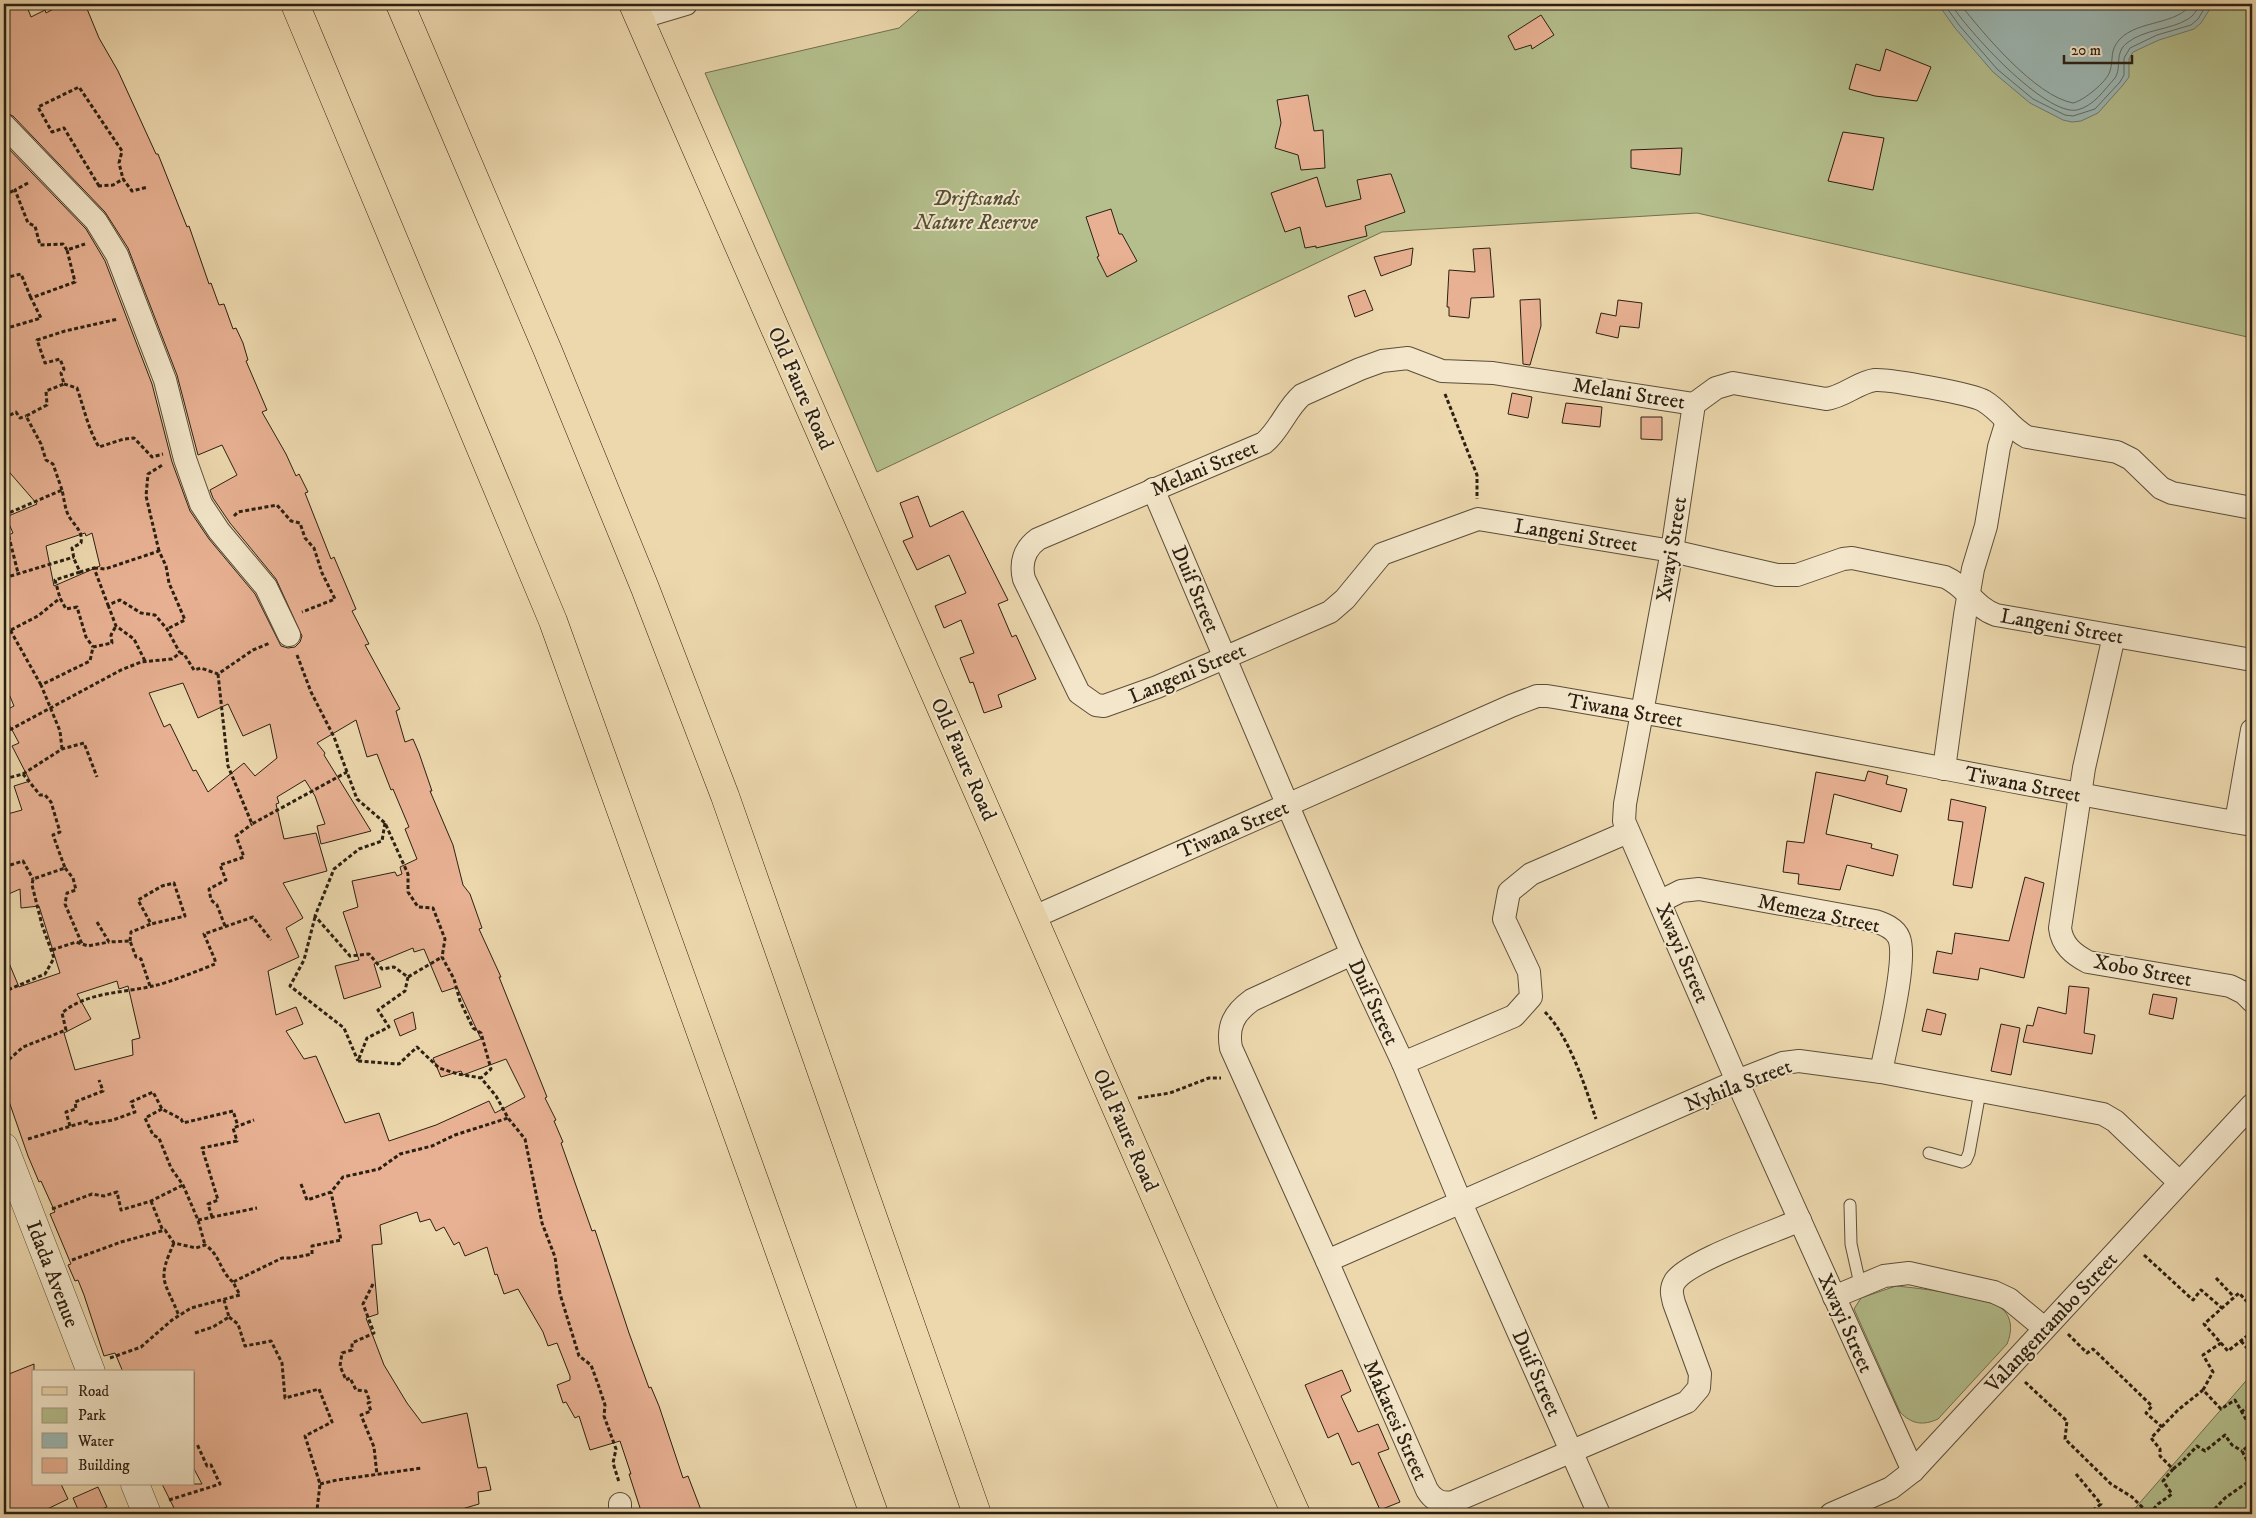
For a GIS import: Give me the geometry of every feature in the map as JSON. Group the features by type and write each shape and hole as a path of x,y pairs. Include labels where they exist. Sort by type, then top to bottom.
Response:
{"main road":[{"path":"295,4 553,621 874,1514"},
{"path":"400,4 544,342 645,588 725,796 977,1514"},
{"name":"Old Faure Road","path":"636,11 1034,916 1202,1306 1296,1514"}],"street":[{"path":"636,11 686,4"},
{"path":"4,125 96,221 117,255 165,380 184,454 201,504 219,531 266,587 286,628"},
{"name":"Melani Street","path":"1024,556 1038,539 1264,443 1274,434 1295,402 1302,395 1360,368 1382,361 1408,358 1442,371 1503,374 1694,404 1716,388 1728,384 1826,399 1838,397 1868,382 1881,380 1980,398 1992,406 2020,434 2036,440 2122,454 2132,459 2161,488 2172,493 2252,508"},
{"name":"Xwayi Street","path":"1694,404 1672,551 1625,804 1624,821 1661,901 1737,1081 1913,1471"},
{"path":"1944,769 1949,720 1969,596 1974,569 1986,526 1999,447 2007,421"},
{"name":"Duif Street","path":"1153,489 1352,954 1403,1063 1461,1203 1599,1514"},
{"name":"Langeni Street","path":"1024,556 1022,568 1024,579 1079,693 1096,705 1113,704 1330,612 1345,599 1376,560 1388,551 1478,520 1672,551 1787,576 1797,575 1843,559 1852,558 1945,576 1956,582 1980,608 1996,615 2252,660"},
{"name":"Xobo Street","path":"2114,636 2084,768 2060,928 2062,938 2068,949 2088,962 2230,986 2244,993 2252,1001"},
{"name":"Tiwana Street","path":"1034,916 1510,706 1537,696 1643,712 2081,795 2244,823"},
{"path":"2244,823 2252,730"},
{"path":"1403,1063 1514,1016 1531,997 1529,972 1504,919 1509,892 1531,874 1628,832"},
{"name":"Memeza Street","path":"1661,901 1681,891 1698,889 1875,921 1891,928 1899,936 1903,960 1881,1072"},
{"name":"Makatesi Street","path":"1352,954 1252,1000 1240,1008 1233,1019 1229,1035 1231,1048 1431,1496 1441,1502 1454,1502 1687,1402 1699,1388 1700,1374 1674,1303 1671,1292 1674,1282 1693,1266 1800,1220"},
{"name":"Nyhila Street","path":"1327,1262 1737,1081 1793,1061 1881,1072 1980,1092 2093,1111 2109,1117 2179,1182"},
{"name":"Valangentambo Street","path":"1831,1514 1890,1488 1913,1471 2252,1105"},
{"name":"Idada Avenue","path":"4,1148 90,1369"},
{"path":"1834,1296 1860,1284 1896,1274 1909,1273 1994,1292 2009,1299 2048,1324"}],"lane":[{"path":"1930,1153 1962,1162 1966,1160 1969,1154 1980,1092"},
{"path":"1850,1205 1852,1244 1860,1284"}],"path":[{"path":"98,186 64,128 52,132 38,107 80,87 122,151 119,163 123,179 132,190 148,187"},
{"path":"4,196 48,171"},
{"path":"77,201 98,186 113,185 123,179"},
{"path":"15,190 28,223 35,226 40,244 63,244 68,250 75,282 31,298"},
{"path":"68,250 106,237"},
{"path":"4,278 21,274 41,318 4,329"},
{"path":"64,384 61,373 64,370 60,358 45,363 37,340 65,330 141,314"},
{"path":"1442,371 1445,397 1477,475 1478,520"},
{"path":"4,418 16,412 20,418 47,405 46,391 64,384 77,388 88,419 89,431 99,447 124,439 134,438 152,457 184,454"},
{"path":"26,416 41,444 46,460 53,464 70,518 77,525 82,540 81,543 72,548 80,572"},
{"path":"167,629 185,620 169,583 166,566 159,550 146,496 148,474 169,460 184,454"},
{"path":"18,573 4,516 62,490"},
{"path":"218,674 286,628 335,599 329,583 322,573 314,548 305,538 300,523 291,521 276,504 238,512 219,531"},
{"path":"41,685 90,661 93,648 86,637 77,607 66,609 60,598 55,580 94,568 105,569 159,550"},
{"path":"4,578 74,557"},
{"path":"94,568 116,626 134,639 145,662"},
{"path":"11,630 38,616 60,598"},
{"path":"108,605 120,600 141,613 155,616 167,629 180,653 184,654 194,670 201,668 218,674"},
{"path":"4,618 41,685 60,731 62,748"},
{"path":"93,648 112,643 111,635 116,626"},
{"path":"286,628 311,692 334,737 357,799 385,822 408,874 408,892 418,907 433,908 445,938 442,957 454,980 460,1001 472,1028 480,1033 491,1069 482,1078"},
{"path":"4,733 121,670 145,662 172,659 180,653"},
{"path":"218,674 228,766 252,824"},
{"path":"4,779 23,774 62,748 84,743 97,777"},
{"path":"225,926 217,905 211,900 208,889 226,880 220,865 244,857 236,836 252,824 347,772"},
{"path":"23,774 40,794 45,795 51,802 60,832 53,834 65,868 72,878 76,890 67,893 65,904 82,944"},
{"path":"358,1062 344,1028 290,986 304,960 315,916 334,869 359,849 382,841 385,822"},
{"path":"4,867 23,861 32,879 42,925 54,958 44,974 4,994"},
{"path":"32,879 65,868"},
{"path":"150,986 141,959 136,957 130,942 131,932 151,924 185,916 174,883 162,886 138,900 151,924"},
{"path":"315,916 350,956 369,954 382,969 394,967 408,977"},
{"path":"4,1064 23,1046 66,1030 62,1013 71,1005 126,989 150,986 215,964 204,934 253,917 271,940"},
{"path":"97,922 109,942"},
{"path":"52,950 76,942 88,946 109,942 130,942"},
{"path":"358,1062 366,1038 389,1027 378,1010 405,991 408,977 442,957"},
{"path":"1531,997 1552,1019 1572,1057 1603,1140"},
{"path":"358,1062 399,1064 417,1047 439,1068 458,1074 482,1078 496,1096 508,1118 525,1138 542,1223 555,1257 560,1294 578,1356 591,1365 605,1405 604,1416 616,1449 613,1463 621,1490 620,1509"},
{"path":"1135,1098 1170,1093 1210,1078 1246,1080"},
{"path":"70,1126 66,1112 76,1109 75,1102 103,1091 99,1080"},
{"path":"4,1148 88,1121 90,1124 113,1120 135,1112 130,1102 153,1092 162,1109 181,1119 183,1123 233,1111 238,1126"},
{"path":"162,1109 145,1118 153,1135 158,1138 171,1168 182,1185 198,1220 204,1245"},
{"path":"301,1184 307,1200 331,1192 343,1177 379,1169 400,1154 432,1146 455,1135 508,1118"},
{"path":"212,1218 208,1204 218,1200 202,1148 237,1141 233,1128 254,1120"},
{"path":"30,1214 92,1194 104,1196 117,1192 121,1210 151,1201 182,1185"},
{"path":"234,1282 282,1258 312,1254 312,1246 341,1240 331,1192"},
{"path":"90,1369 141,1346 191,1308 240,1295 234,1282 228,1278 214,1250 204,1245 196,1248 174,1243 165,1230 163,1231 151,1201"},
{"path":"198,1220 257,1208"},
{"path":"50,1268 121,1242 163,1231"},
{"path":"2127,1239 2193,1300 2201,1290 2222,1308"},
{"path":"174,1243 163,1273 166,1290 171,1295 179,1316"},
{"path":"2216,1278 2234,1297"},
{"path":"372,1284 363,1304 374,1333 352,1343 352,1350 342,1353 340,1366 346,1380 350,1378 356,1390 366,1391 370,1402 368,1403 371,1411 361,1415 374,1447 377,1475"},
{"path":"2252,1303 2250,1305 2239,1293 2204,1324 2228,1351 2252,1332"},
{"path":"224,1300 229,1317 238,1324 245,1346 272,1341 282,1363 286,1398 319,1389 332,1422 305,1436 320,1484 317,1510 311,1514"},
{"path":"195,1333 213,1327 229,1317"},
{"path":"2048,1324 2087,1353 2093,1350 2115,1369 2152,1406 2146,1413 2162,1427"},
{"path":"2240,1341 2252,1354"},
{"path":"2173,1469 2160,1456 2160,1449 2151,1438 2178,1410 2203,1390 2213,1372 2203,1355 2221,1343"},
{"path":"2007,1369 2034,1390 2067,1421 2065,1439 2111,1484 2132,1496 2149,1514 2158,1504 2172,1494 2163,1481 2197,1446 2205,1451 2225,1435 2232,1445 2242,1450 2252,1470"},
{"path":"2203,1390 2221,1409 2235,1400 2252,1430"},
{"path":"2241,1412 2252,1404"},
{"path":"2242,1450 2252,1443"},
{"path":"142,1502 220,1484 211,1465 207,1466 197,1444"},
{"path":"320,1484 422,1468"},
{"path":"2076,1474 2101,1504 2088,1514"},
{"path":"2210,1514 2225,1498 2252,1479"}],"green space":[{"name":"Driftsands Nature Reserve","path":"926,4 2252,4 2252,338 1697,213 1382,232 877,472 705,73 899,28"},
{"path":"1896,1286 1951,1293 1981,1300 2001,1308 2009,1320 2010,1335 2007,1344 1938,1419 1927,1423 1918,1423 1908,1419 1900,1412 1854,1309 1861,1298"},
{"path":"2252,1374 2252,1514 2130,1514"}],"water":[{"path":"1938,4 2213,4 2201,23 2194,29 2159,40 2133,52 2129,59 2129,77 2123,85 2098,113 2081,121 2072,122 2063,120 2030,103 1993,72 1955,28"}],"building":[{"path":"4,4 26,4 31,17 45,10 46,13 63,4 85,4 99,38 118,71 156,154 158,154 187,227 189,226 209,284 211,283 219,305 224,304 233,329 236,328 243,343 248,360 246,361 267,410 262,412 296,476 299,474 308,492 305,493 331,559 334,557 356,609 352,611 369,644 365,645 400,709 396,711 405,742 413,739 419,753 432,791 430,791 453,845 463,885 470,894 482,928 479,929 501,977 499,977 547,1097 545,1098 556,1120 554,1121 563,1142 561,1143 592,1231 595,1230 649,1388 651,1387 659,1406 683,1478 688,1476 701,1510 689,1514 642,1514 620,1441 590,1450 579,1416 575,1418 566,1402 563,1403 557,1385 570,1380 570,1376 557,1343 548,1346 543,1332 518,1289 504,1294 497,1274 495,1275 487,1247 465,1256 459,1242 454,1245 444,1227 436,1231 430,1219 420,1222 417,1212 380,1225 382,1244 372,1245 378,1314 366,1318 384,1365 407,1403 422,1423 467,1413 478,1468 486,1467 491,1490 478,1492 479,1504 445,1514 177,1514 163,1486 195,1486 195,1484 202,1484 195,1471 195,1370 122,1370 115,1353 104,1356 84,1295 78,1280 75,1281 68,1265 71,1264 50,1214 55,1212 28,1156 4,1087 4,951 19,987 60,973 39,906 21,908 20,889 4,896 4,815 22,810 14,786 30,781 12,746 19,743 4,715 4,711 14,706 4,682 4,537 13,533 6,517 37,504 4,466 4,144 86,229 105,261 152,384 172,462 190,511 209,539 255,594 281,646 295,647 300,642 302,636 276,579 230,523 213,498 210,490 237,475 222,445 198,455 177,375 128,248 105,212 13,116 4,112","holes":["85,533 86,536 92,533 100,566 54,586 46,546","183,683 198,718 228,704 243,736 270,724 277,758 255,776 244,763 208,792 196,770 193,771 170,724 164,727 149,693","356,720 367,757 377,754 391,790 393,789 409,827 405,829 417,859 400,867 402,874 397,876 395,872 352,881 358,907 343,912 359,960 335,966 344,999 381,987 374,964 413,948 414,952 424,949 442,992 457,987 481,1039 433,1058 441,1077 461,1071 463,1075 506,1059 525,1097 495,1113 489,1101 436,1125 389,1141 379,1113 345,1123 316,1056 304,1059 286,1031 303,1024 296,1007 276,1015 268,971 299,957 286,928 303,918 283,883 327,871 316,833 284,839 276,804 279,803 277,797 305,780 315,796 325,824 317,826 321,844 371,831 324,755 325,753 317,743","117,981 119,989 128,986 140,1038 132,1040 133,1055 75,1070 64,1033 91,1019 77,994"]},
{"path":"1541,15 1554,35 1532,49 1531,45 1515,50 1508,36"},
{"path":"1886,49 1931,67 1917,101 1875,96 1849,89 1856,64 1880,71"},
{"path":"1308,95 1314,131 1323,130 1325,168 1301,170 1298,155 1275,148 1281,123 1277,100"},
{"path":"1843,132 1884,138 1873,190 1828,181"},
{"path":"1682,148 1680,175 1631,168 1631,150"},
{"path":"1391,174 1405,212 1365,226 1367,236 1316,248 1316,246 1305,248 1300,227 1285,232 1271,193 1317,177 1326,207 1361,199 1357,180"},
{"path":"1111,209 1119,234 1122,234 1137,261 1107,277 1097,257 1099,256 1086,217"},
{"path":"1413,248 1411,265 1381,276 1374,257"},
{"path":"1490,248 1494,297 1471,298 1469,318 1449,316 1449,307 1447,307 1449,270 1475,272 1473,249"},
{"path":"1365,290 1373,310 1355,317 1348,296"},
{"path":"1540,299 1541,326 1530,365 1523,364 1520,300"},
{"path":"1618,300 1642,303 1639,328 1620,326 1618,338 1596,333 1601,313 1616,316"},
{"path":"1512,393 1532,397 1528,418 1508,414"},
{"path":"1566,403 1602,407 1600,427 1562,423"},
{"path":"1641,417 1662,417 1662,440 1641,439"},
{"path":"918,496 930,527 963,511 1008,600 998,604 1012,637 1016,635 1036,679 998,695 1002,707 984,713 973,682 970,683 960,658 974,653 961,620 944,628 935,606 966,593 949,555 917,570 903,541 913,537 900,503"},
{"path":"1868,771 1888,776 1886,784 1907,789 1901,812 1834,794 1826,834 1872,844 1871,848 1898,855 1893,876 1847,865 1840,890 1798,884 1799,874 1783,872 1787,841 1804,843 1816,772 1865,781"},
{"path":"1951,799 1986,807 1972,888 1953,885 1963,822 1948,820"},
{"path":"2025,877 2044,883 2024,978 1980,968 1978,980 1933,973 1937,951 1952,954 1955,933 2009,941"},
{"path":"2069,986 2089,988 2084,1033 2095,1035 2092,1054 2023,1042 2027,1025 2033,1026 2038,1007 2066,1014"},
{"path":"2153,994 2177,998 2173,1019 2149,1014"},
{"path":"1927,1009 1946,1014 1941,1035 1922,1031"},
{"path":"413,1012 416,1029 400,1036 394,1020"},
{"path":"2001,1024 2020,1028 2011,1075 1991,1071"},
{"path":"34,1364 34,1370 32,1370 32,1486 62,1486 68,1499 37,1514 4,1514 4,1376"},
{"path":"1342,1370 1351,1391 1341,1396 1358,1432 1378,1424 1389,1449 1378,1453 1400,1502 1380,1510 1359,1462 1352,1465 1338,1433 1328,1438 1305,1385"},
{"path":"98,1487 107,1507 89,1514 80,1514 73,1498"}]}
